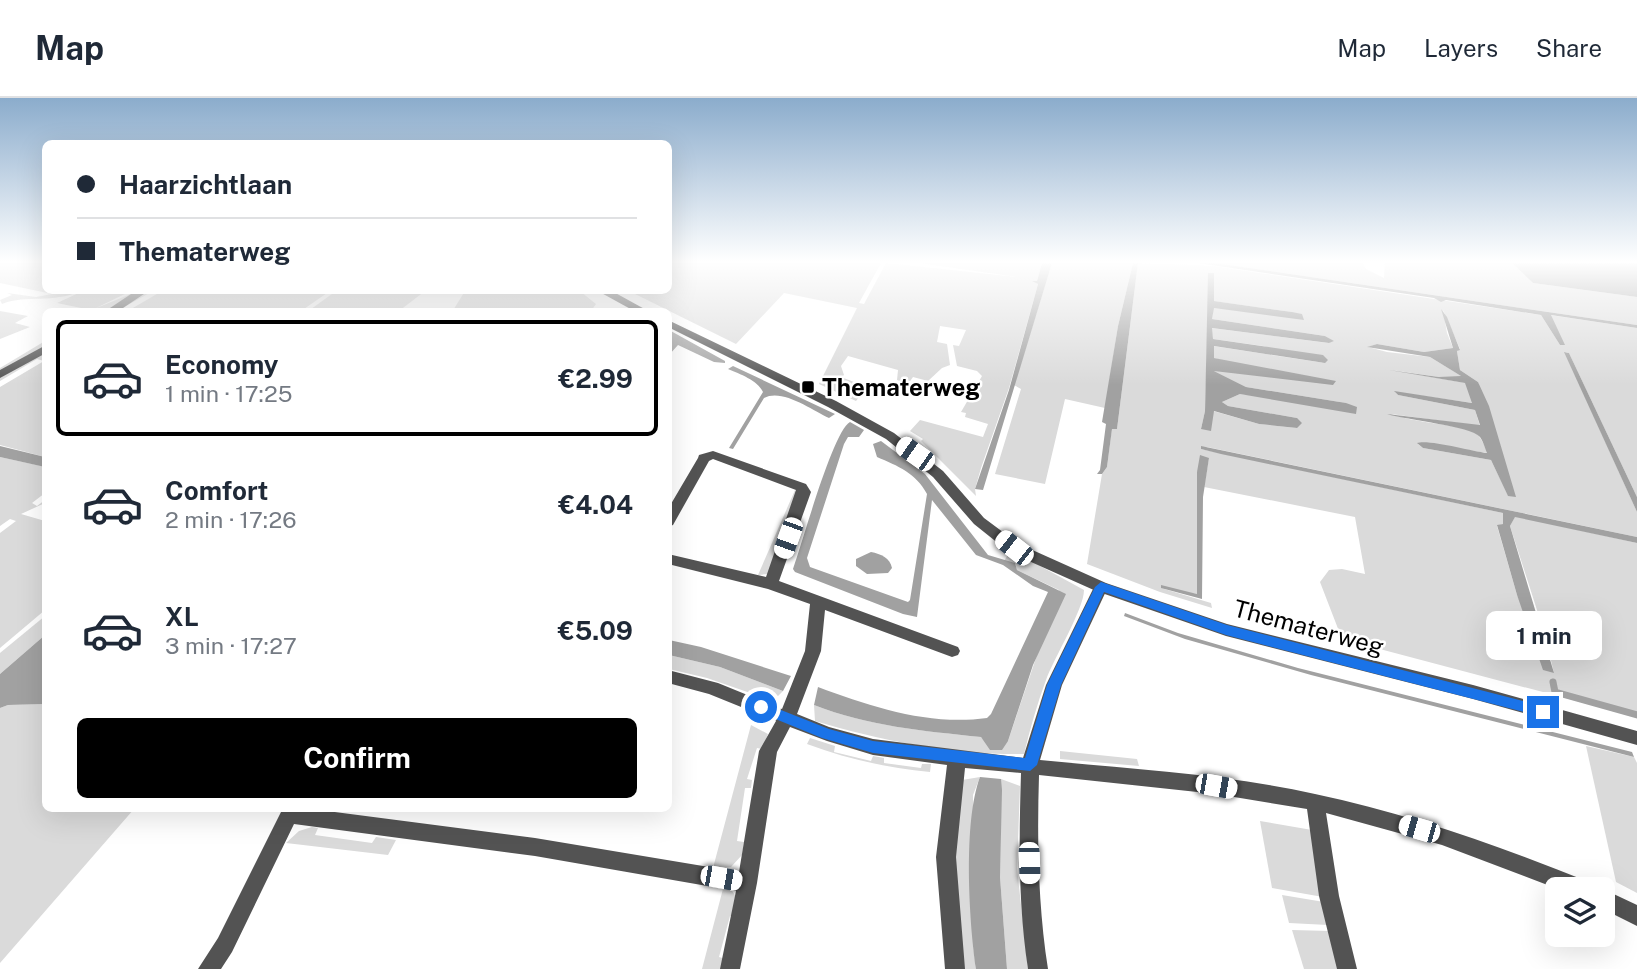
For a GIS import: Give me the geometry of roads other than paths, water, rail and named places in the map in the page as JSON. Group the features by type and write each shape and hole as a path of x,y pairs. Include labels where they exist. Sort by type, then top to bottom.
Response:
{"street":[{"name":"Thematerweg","path":"672,325 832,404 890,436 930,468 979,520 1014,548 1101,587 1226,630 1473,692 1637,738"},
{"path":"0,375 42,350"},
{"path":"672,515 704,458 713,455 801,487 804,492 771,584"},
{"path":"672,560 771,584 952,651"},
{"path":"1038,969 1031,925 1028,840 1030,765 1054,685 1101,587"},
{"path":"730,969 768,751 808,668 813,651 818,600"},
{"path":"672,677 789,711 827,734 873,747 957,759 1216,786 1315,802 1442,836 1550,877"},
{"path":"955,969 946,857 957,759"},
{"path":"1315,802 1329,896 1347,969"},
{"path":"208,969 225,945 291,812 535,847 747,883"},
{"path":"1615,904 1637,916"}],"waterway":[{"path":"1553,682 1555,692 1637,715"}],"place":[{"name":"Thematerweg","path":"808,387"}]}
